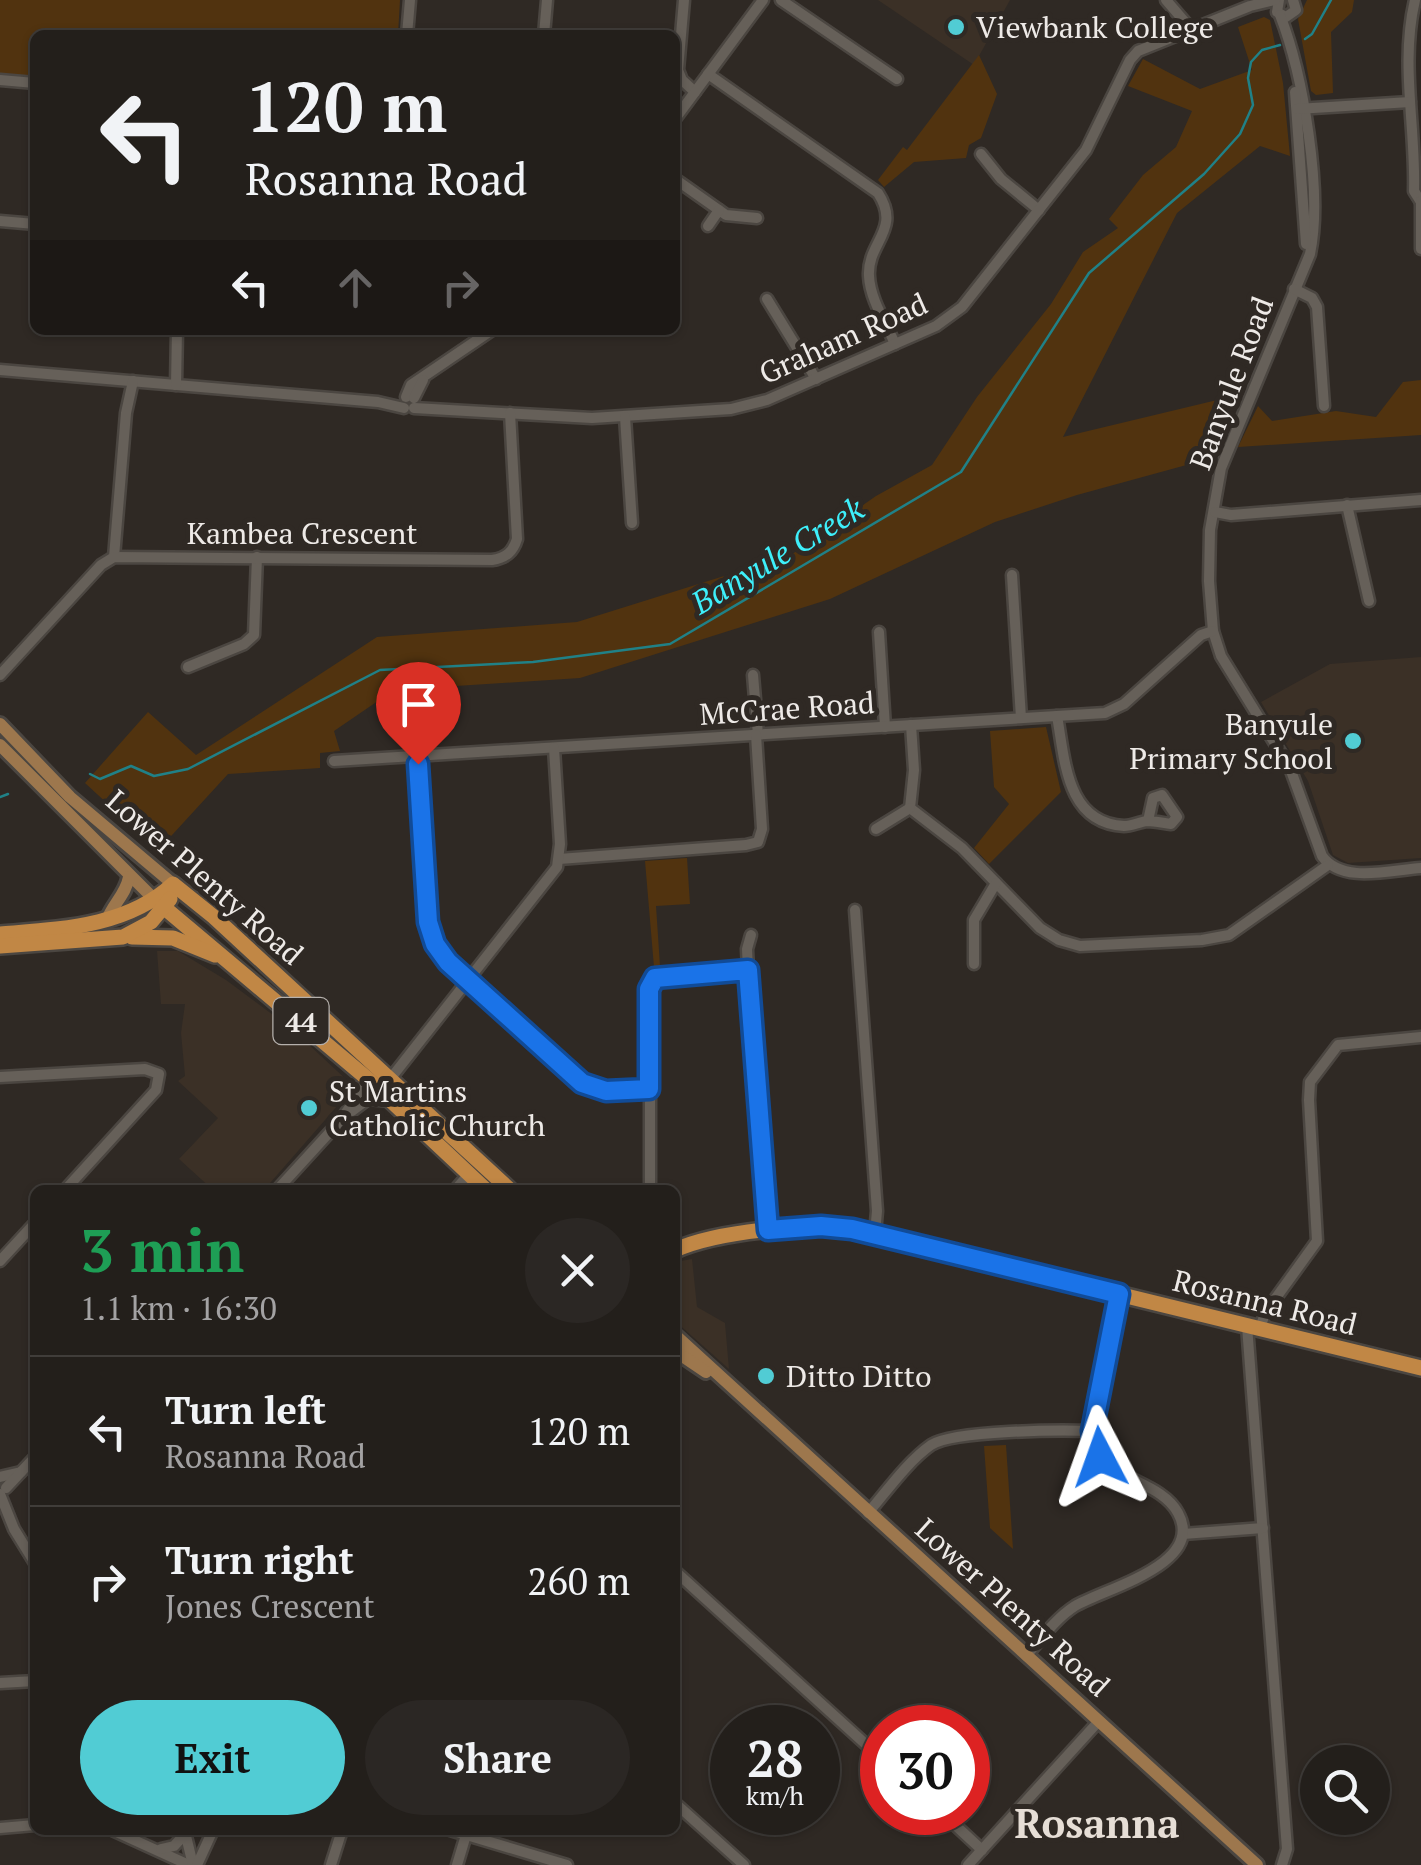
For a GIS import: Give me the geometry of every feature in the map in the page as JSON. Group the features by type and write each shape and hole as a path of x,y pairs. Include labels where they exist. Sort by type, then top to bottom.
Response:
{"highway":[{"name":"Lower Plenty Road","path":"176,886 505,1185"},
{"path":"112,938 138,931 176,886"},
{"path":"192,929 184,910 195,902"},
{"name":"Lower Plenty Road","path":"158,903 369,1080 481,1185"},
{"path":"0,934 107,920 158,903"},
{"path":"0,946 173,938 232,963"},
{"name":"Rosanna Road","path":"680,1247 768,1230 821,1226 875,1233 1421,1368"}],"main road":[{"name":"Lower Plenty Road","path":"0,724 70,797 176,886"},
{"name":"Lower Plenty Road","path":"0,746 158,903"},
{"path":"107,920 129,877"},
{"name":"Lower Plenty Road","path":"680,1340 1257,1865"},
{"name":"Lower Plenty Road","path":"680,1354 732,1390"}],"street":[{"path":"407,30 410,0"},
{"path":"544,30 547,0"},
{"path":"680,47 684,0"},
{"path":"680,112 763,0"},
{"path":"780,0 897,79"},
{"path":"1166,0 1191,29"},
{"path":"1415,0 1408,29 1415,85 1410,102 1414,191 1421,202 1421,249"},
{"name":"Graham Road","path":"0,370 578,418 744,406 896,344 956,313 1094,138 1133,55 1142,47 1238,13 1278,7 1286,18 1296,4"},
{"name":"Banyule Road","path":"1290,37 1296,4"},
{"name":"Banyule Road","path":"1278,7 1290,37 1314,230 1310,254 1228,448 1215,494 1209,581 1213,631 1222,656 1290,768 1328,865"},
{"path":"708,74 870,184 882,198 887,224 871,257 868,274 896,344"},
{"path":"680,75 695,92"},
{"path":"0,80 30,83"},
{"path":"1300,109 1410,102"},
{"name":"Banyule Road","path":"1300,109 1306,237 1300,276"},
{"path":"980,154 1001,179 1040,210"},
{"path":"1416,175 1421,191"},
{"path":"680,183 731,216 756,218"},
{"path":"708,226 719,210"},
{"path":"0,222 30,224"},
{"path":"1294,289 1312,298 1317,307 1324,406"},
{"path":"767,299 816,379"},
{"path":"172,384 176,335"},
{"path":"410,402 424,379 485,335"},
{"path":"0,675 101,565 114,556 129,380"},
{"name":"Kambea Crescent","path":"114,556 492,560 504,557 513,549 518,533 510,412"},
{"path":"625,417 632,523"},
{"path":"1215,512 1231,515 1421,500"},
{"path":"1347,505 1369,601"},
{"path":"188,668 244,644 254,635 257,557"},
{"path":"1012,575 1021,718"},
{"name":"McCrae Road","path":"334,760 1114,710 1201,635 1213,631"},
{"path":"879,632 885,726"},
{"path":"559,859 755,844 762,833 753,675"},
{"path":"1057,716 1071,789 1082,808 1100,821 1126,826 1148,821"},
{"path":"910,808 914,770 911,725"},
{"path":"391,1078 554,872 559,859 554,748"},
{"path":"417,757 430,929 442,956 582,1083 606,1091 649,1089"},
{"path":"910,808 962,848 1050,935 1080,946 1229,935 1328,865 1345,872 1421,868"},
{"path":"876,830 910,808"},
{"path":"974,964 974,920 996,883"},
{"path":"855,910 877,1212 875,1233"},
{"path":"750,935 748,970 768,1230"},
{"path":"650,1185 652,981 658,977 748,970"},
{"path":"1282,1865 1286,1849 1263,1528 1254,1327 1316,1241 1310,1082 1330,1052 1342,1043 1421,1037"},
{"path":"0,1077 145,1070 160,1075 156,1090 70,1185"},
{"path":"340,1122 369,1080"},
{"path":"282,1185 340,1122 368,1099 392,1102"},
{"path":"459,1185 469,1174"},
{"path":"0,1261 30,1228"},
{"path":"1026,1656 1071,1609 1166,1562 1179,1547 1183,1534 1180,1516 1173,1505 1100,1457 1094,1446 1092,1431 1119,1294"},
{"path":"868,1513 917,1458 940,1441 964,1436 1092,1431"},
{"path":"30,1463 2,1483 4,1514 30,1555"},
{"path":"1183,1534 1263,1528"},
{"path":"680,1577 860,1739"},
{"path":"0,1683 30,1681"},
{"path":"968,1865 1098,1722"},
{"path":"680,1807 744,1865"},
{"path":"0,1828 30,1826"},
{"path":"124,1835 193,1865"},
{"path":"155,1848 171,1848 182,1835"},
{"path":"186,1835 193,1865"},
{"path":"193,1865 210,1835"},
{"path":"331,1865 340,1835"},
{"path":"457,1865 466,1835 567,1865"},
{"path":"966,1835 982,1850"},
{"path":"1272,1865 1286,1849"}],"shaded area":[{"path":"0,0 400,0 398,30 30,30 30,76 0,73"},
{"name":"Viewbank College","path":"878,0 1010,0 974,65"},
{"path":"1307,0 1354,0 1352,12 1331,32 1333,93 1316,95 1311,91 1298,19"},
{"path":"1264,17 1270,20 1283,83 1290,156 1260,146 1177,213 1063,437 1238,395 1212,458 995,522 830,599 580,678 394,690 334,731 340,751 320,753 320,768 228,774 162,846 162,854 85,783 148,712 196,755 377,637 577,622 791,555 876,496 932,465 977,397 1051,304 1083,252 1118,228 1109,219 1143,175 1176,147 1192,111 1128,86 1143,59 1200,89 1252,70 1238,27"},
{"path":"979,55 997,94 981,138 969,145 966,158 914,162 884,187 878,180 903,147 907,150"},
{"path":"1421,380 1421,435 1238,447 1258,406 1272,421 1336,411 1376,417 1403,382"},
{"name":"Banyule Primary School","path":"1421,657 1421,858 1348,863 1333,855 1308,781 1261,702 1330,664"},
{"path":"1046,727 1061,792 989,864 974,848 1009,804 994,787 990,731"},
{"path":"687,858 690,904 656,906 660,966 654,967 645,861"},
{"path":"157,951 178,951 226,980 292,1029 351,1084 352,1089 268,1185 208,1185 179,1159 218,1118 178,1081 185,1076 181,1033 185,1004 161,1004"},
{"path":"692,1259 697,1307 725,1323 729,1369 680,1325 680,1261"},
{"path":"1006,1445 1013,1549 990,1528 984,1446"}],"waterway":[{"name":"Banyule Creek","path":"1305,39 1312,34 1331,0"},
{"name":"Banyule Creek","path":"90,774 100,779 131,766 154,776 188,769 380,670 533,662 670,644 961,472 1089,273 1204,174 1240,134 1253,105 1248,78 1251,62 1262,50 1280,45"},
{"name":"Banyule Creek","path":"0,797 8,794"}],"place":[{"name":"Viewbank College","path":"956,27"},
{"name":"Banyule Primary School","path":"1353,741"},
{"name":"St Martins Catholic Church","path":"309,1108"},
{"name":"Ditto Ditto","path":"766,1376"}],"district":[{"name":"Rosanna","path":"1097,1822"}],"route":[{"path":"418,764 427,914 435,944 448,962 582,1083 606,1091 649,1089 649,989 655,978 748,970 768,1230 821,1226 875,1233 1119,1294 1092,1431 1100,1457"}]}
